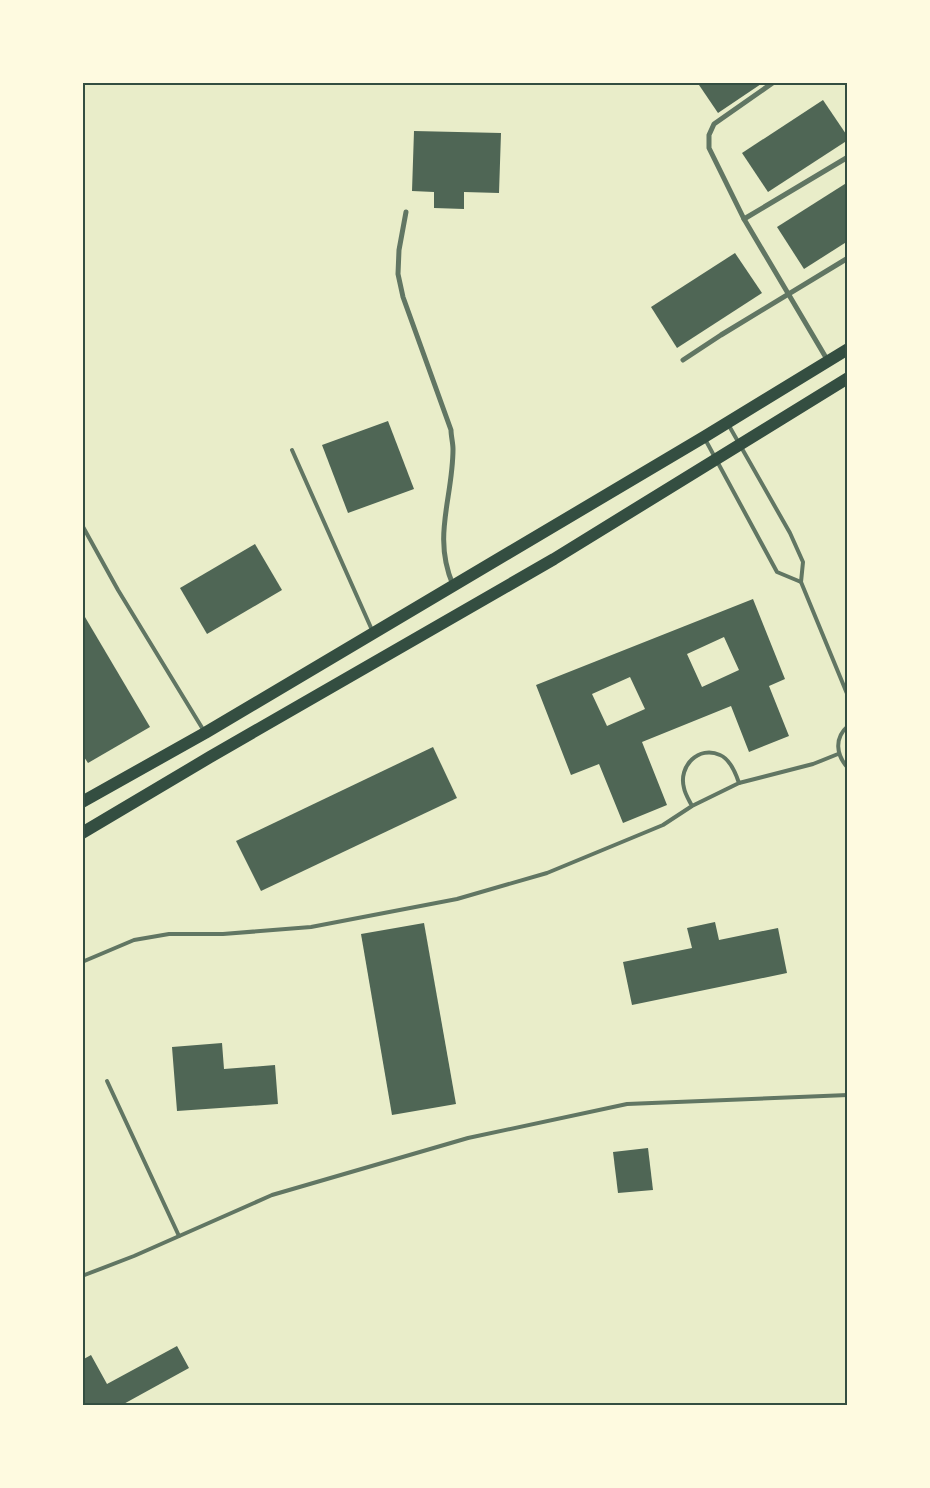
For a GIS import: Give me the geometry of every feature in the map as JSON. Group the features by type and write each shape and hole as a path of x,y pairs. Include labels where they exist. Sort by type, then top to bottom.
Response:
{"main road":[{"path":"82,802 206,733 848,349"},
{"path":"82,833 554,559 848,378"}],"street":[{"path":"774,82 714,124 709,135 710,148 744,219 828,361"},
{"path":"744,219 848,157"},
{"path":"406,212 399,250 398,274 403,297 451,430 453,449 445,511 444,551 447,572 453,585"},
{"path":"683,360 848,258"}],"lane":[{"path":"727,423 790,533 802,562 801,582 848,696"},
{"path":"704,436 777,572 801,582"},
{"path":"292,450 373,633"},
{"path":"82,525 118,590 206,733"},
{"path":"848,726 839,737 838,745 838,754 848,768"},
{"path":"692,806 683,787 684,769 694,757 709,752 722,755 733,768 740,783"},
{"path":"82,962 134,940 160,935 223,934 311,927 457,899 546,872 663,825 692,806 740,783 813,764 838,754"},
{"path":"107,1081 179,1236"},
{"path":"82,1276 134,1256 272,1195 468,1138 627,1104 848,1095"}],"building":[{"path":"697,82 764,82 718,113"},
{"path":"823,100 848,137 848,140 768,192 742,153"},
{"path":"414,131 501,133 499,193 464,192 464,209 434,208 434,192 412,191"},
{"path":"848,182 848,241 804,269 777,227"},
{"path":"735,253 762,293 677,348 651,307"},
{"path":"388,421 414,489 348,513 322,445"},
{"path":"255,544 282,590 207,634 180,588"},
{"path":"753,599 785,679 769,686 789,736 749,752 731,706 642,742 667,805 623,823 599,764 571,775 536,685","holes":["724,637 739,670 702,687 687,654","630,677 645,709 607,726 592,694"]},
{"path":"82,612 150,727 88,763 82,754"},
{"path":"433,747 457,798 261,891 236,841"},
{"path":"715,922 719,940 778,928 787,973 632,1005 623,962 692,948 687,928"},
{"path":"424,923 456,1104 392,1115 361,934"},
{"path":"222,1043 224,1069 275,1065 278,1104 177,1111 172,1047"},
{"path":"648,1148 653,1190 618,1193 613,1152"},
{"path":"177,1346 189,1368 120,1406 82,1406 82,1360 91,1355 107,1384"}]}
